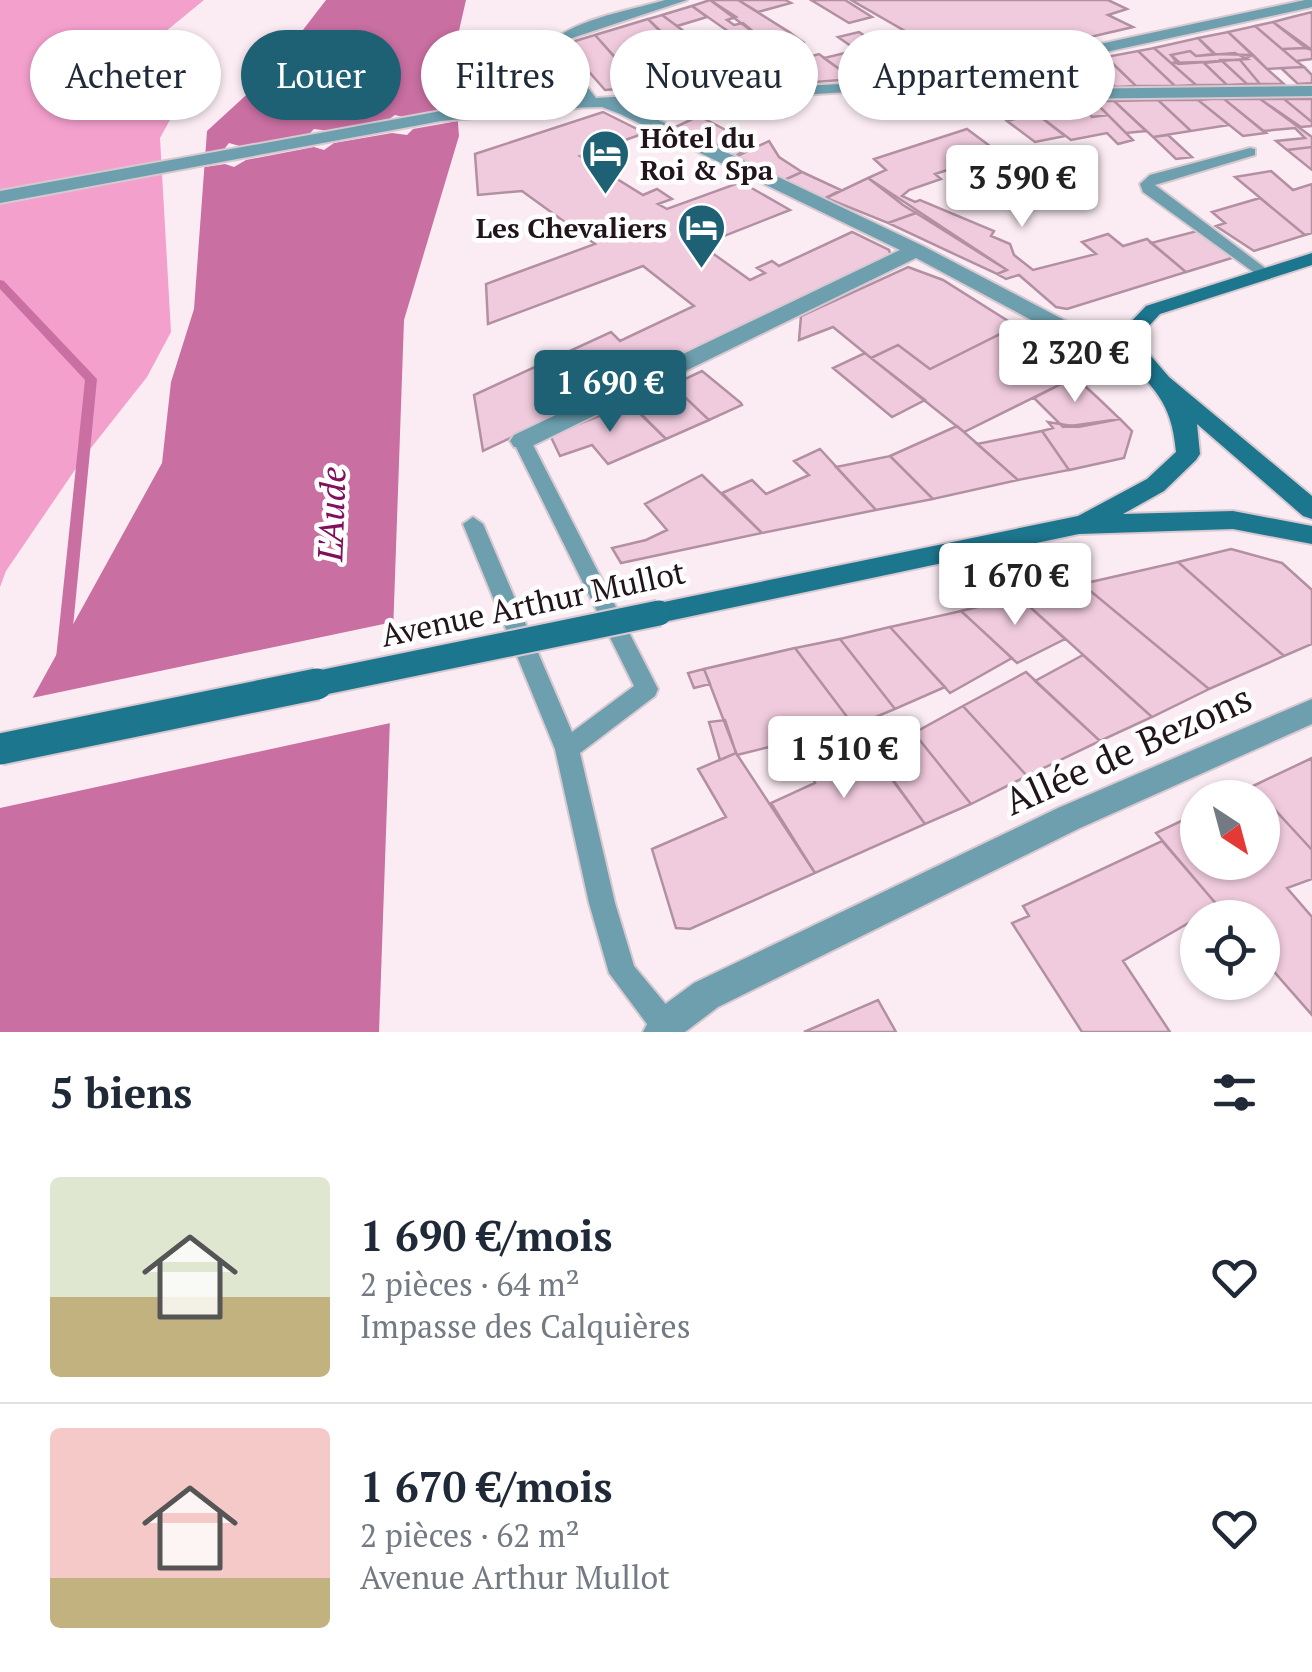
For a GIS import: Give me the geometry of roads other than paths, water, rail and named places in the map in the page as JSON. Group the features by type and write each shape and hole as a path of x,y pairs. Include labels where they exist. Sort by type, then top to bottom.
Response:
{"main road":[{"path":"1312,258 1153,310 1138,327 1134,350 1161,382 1312,510"},
{"name":"Avenue Arthur Mullot","path":"1079,525 1153,488 1174,473 1188,454 1184,415 1161,382"},
{"name":"Avenue Arthur Mullot","path":"0,749 1079,525 1233,520 1312,535"}],"street":[{"path":"580,30 680,0"},
{"path":"1115,45 1312,3"},
{"path":"590,103 838,88"},
{"path":"1115,93 1312,91"},
{"path":"590,104 626,110 916,250 1082,338 1134,350"},
{"path":"0,196 423,120"},
{"path":"522,441 916,250"},
{"name":"Allée de Bezons","path":"666,1030 723,986 1069,818 1312,711"}],"lane":[{"path":"1250,152 1155,178 1147,184 1148,190 1263,274"},
{"path":"522,441 647,689 567,749"},
{"path":"473,524 567,749 602,902 624,973 666,1030"}],"water":[{"name":"L'Aude","path":"326,0 466,0 459,30 421,30 421,120 458,120 459,136 404,320 379,1032 0,1032 0,757 162,463 171,382 194,309 207,131 241,100 241,120 401,120 401,30 303,30"}],"waterway":[{"path":"0,283 91,379 63,658"}],"place":[{"name":"Hôtel du Roi & Spa","path":"605,196"},
{"name":"Les Chevaliers","path":"702,270"}]}
